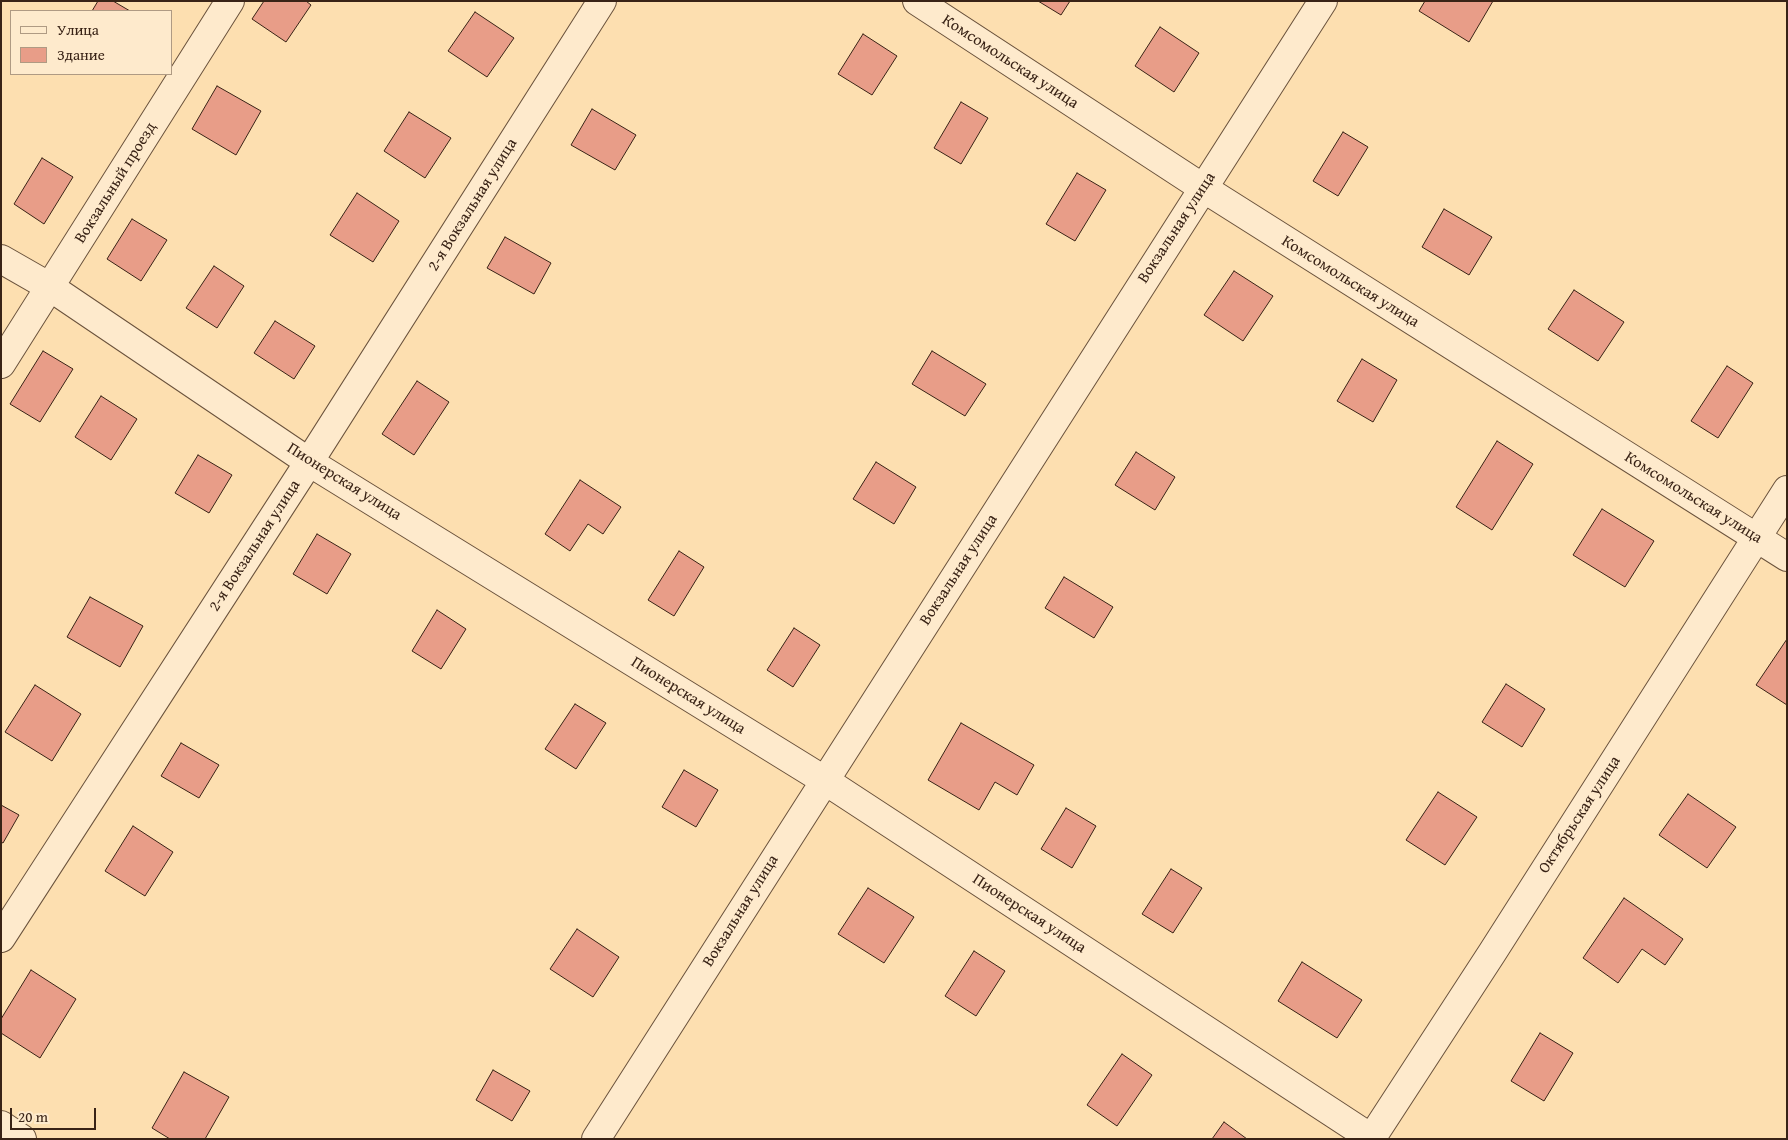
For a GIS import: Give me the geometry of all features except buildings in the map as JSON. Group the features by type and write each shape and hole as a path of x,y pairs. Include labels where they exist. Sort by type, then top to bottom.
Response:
{"street":[{"name":"Вокзальный проезд","path":"1,364 230,1"},
{"name":"2-я Вокзальная улица","path":"1,938 309,462 602,1"},
{"name":"Комсомольская улица","path":"917,1 1203,188 1787,557"},
{"name":"Вокзальная улица","path":"596,1139 1323,1"},
{"name":"Пионерская улица","path":"1,259 50,287 309,462 824,780 1371,1138"},
{"name":"Октябрьская улица","path":"1371,1138 1787,490"},
{"path":"1,1125 22,1139"}]}
